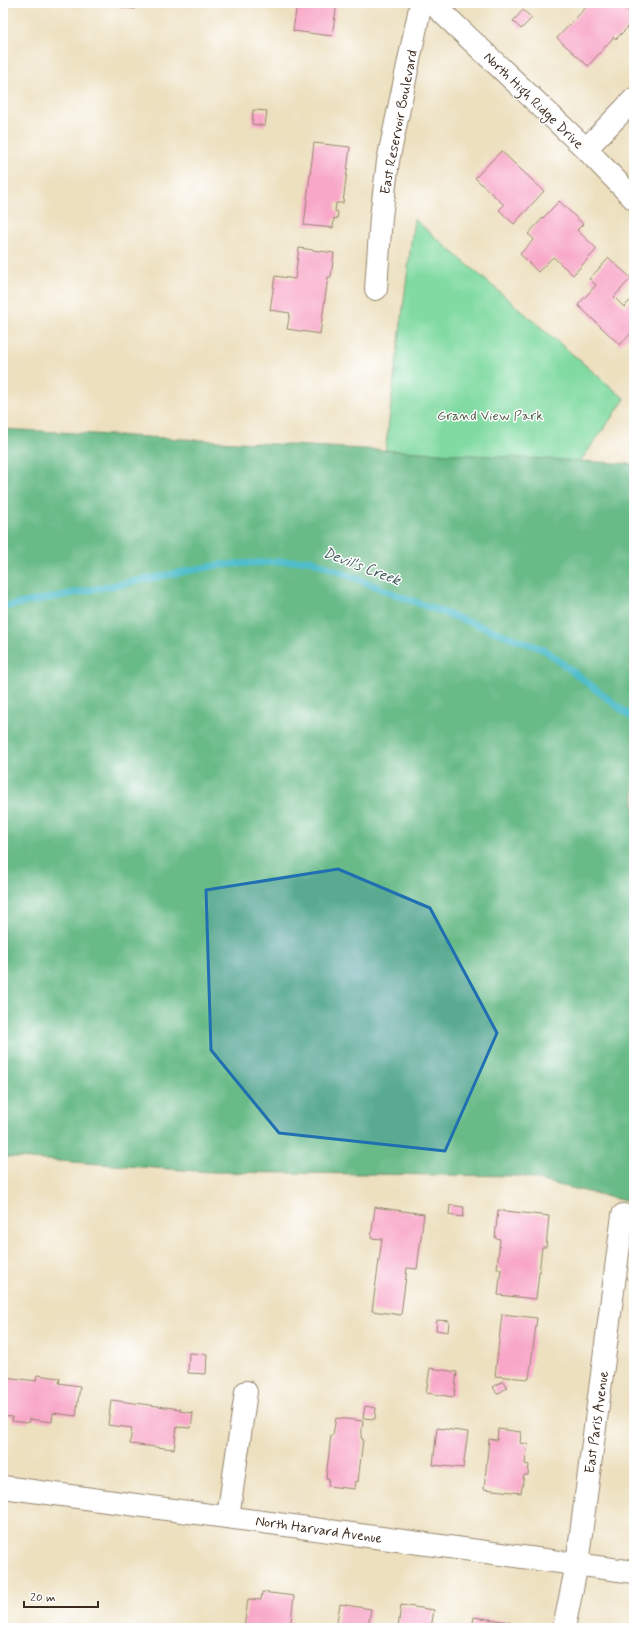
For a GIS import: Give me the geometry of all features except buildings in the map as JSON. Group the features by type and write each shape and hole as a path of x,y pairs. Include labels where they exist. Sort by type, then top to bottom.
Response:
{"street":[{"name":"East Reservoir Boulevard","path":"376,289 381,217 388,161 421,3"},
{"name":"North High Ridge Drive","path":"432,3 586,149 634,199"},
{"path":"586,149 634,99"},
{"name":"East Paris Avenue","path":"564,1628 577,1564 623,1214"},
{"path":"228,1517 246,1392"},
{"name":"North Harvard Avenue","path":"3,1487 634,1572"}],"highlighted area":[{"path":"338,869 430,908 497,1033 445,1151 279,1133 211,1050 206,890"}],"green space":[{"name":"Grand View Park","path":"414,219 625,399 551,502 373,550"},
{"path":"3,429 634,464 634,1203 521,1176 210,1172 3,1157"}],"waterway":[{"name":"Devil's Creek","path":"3,607 218,565 310,560 399,596 545,650 634,719"}]}
